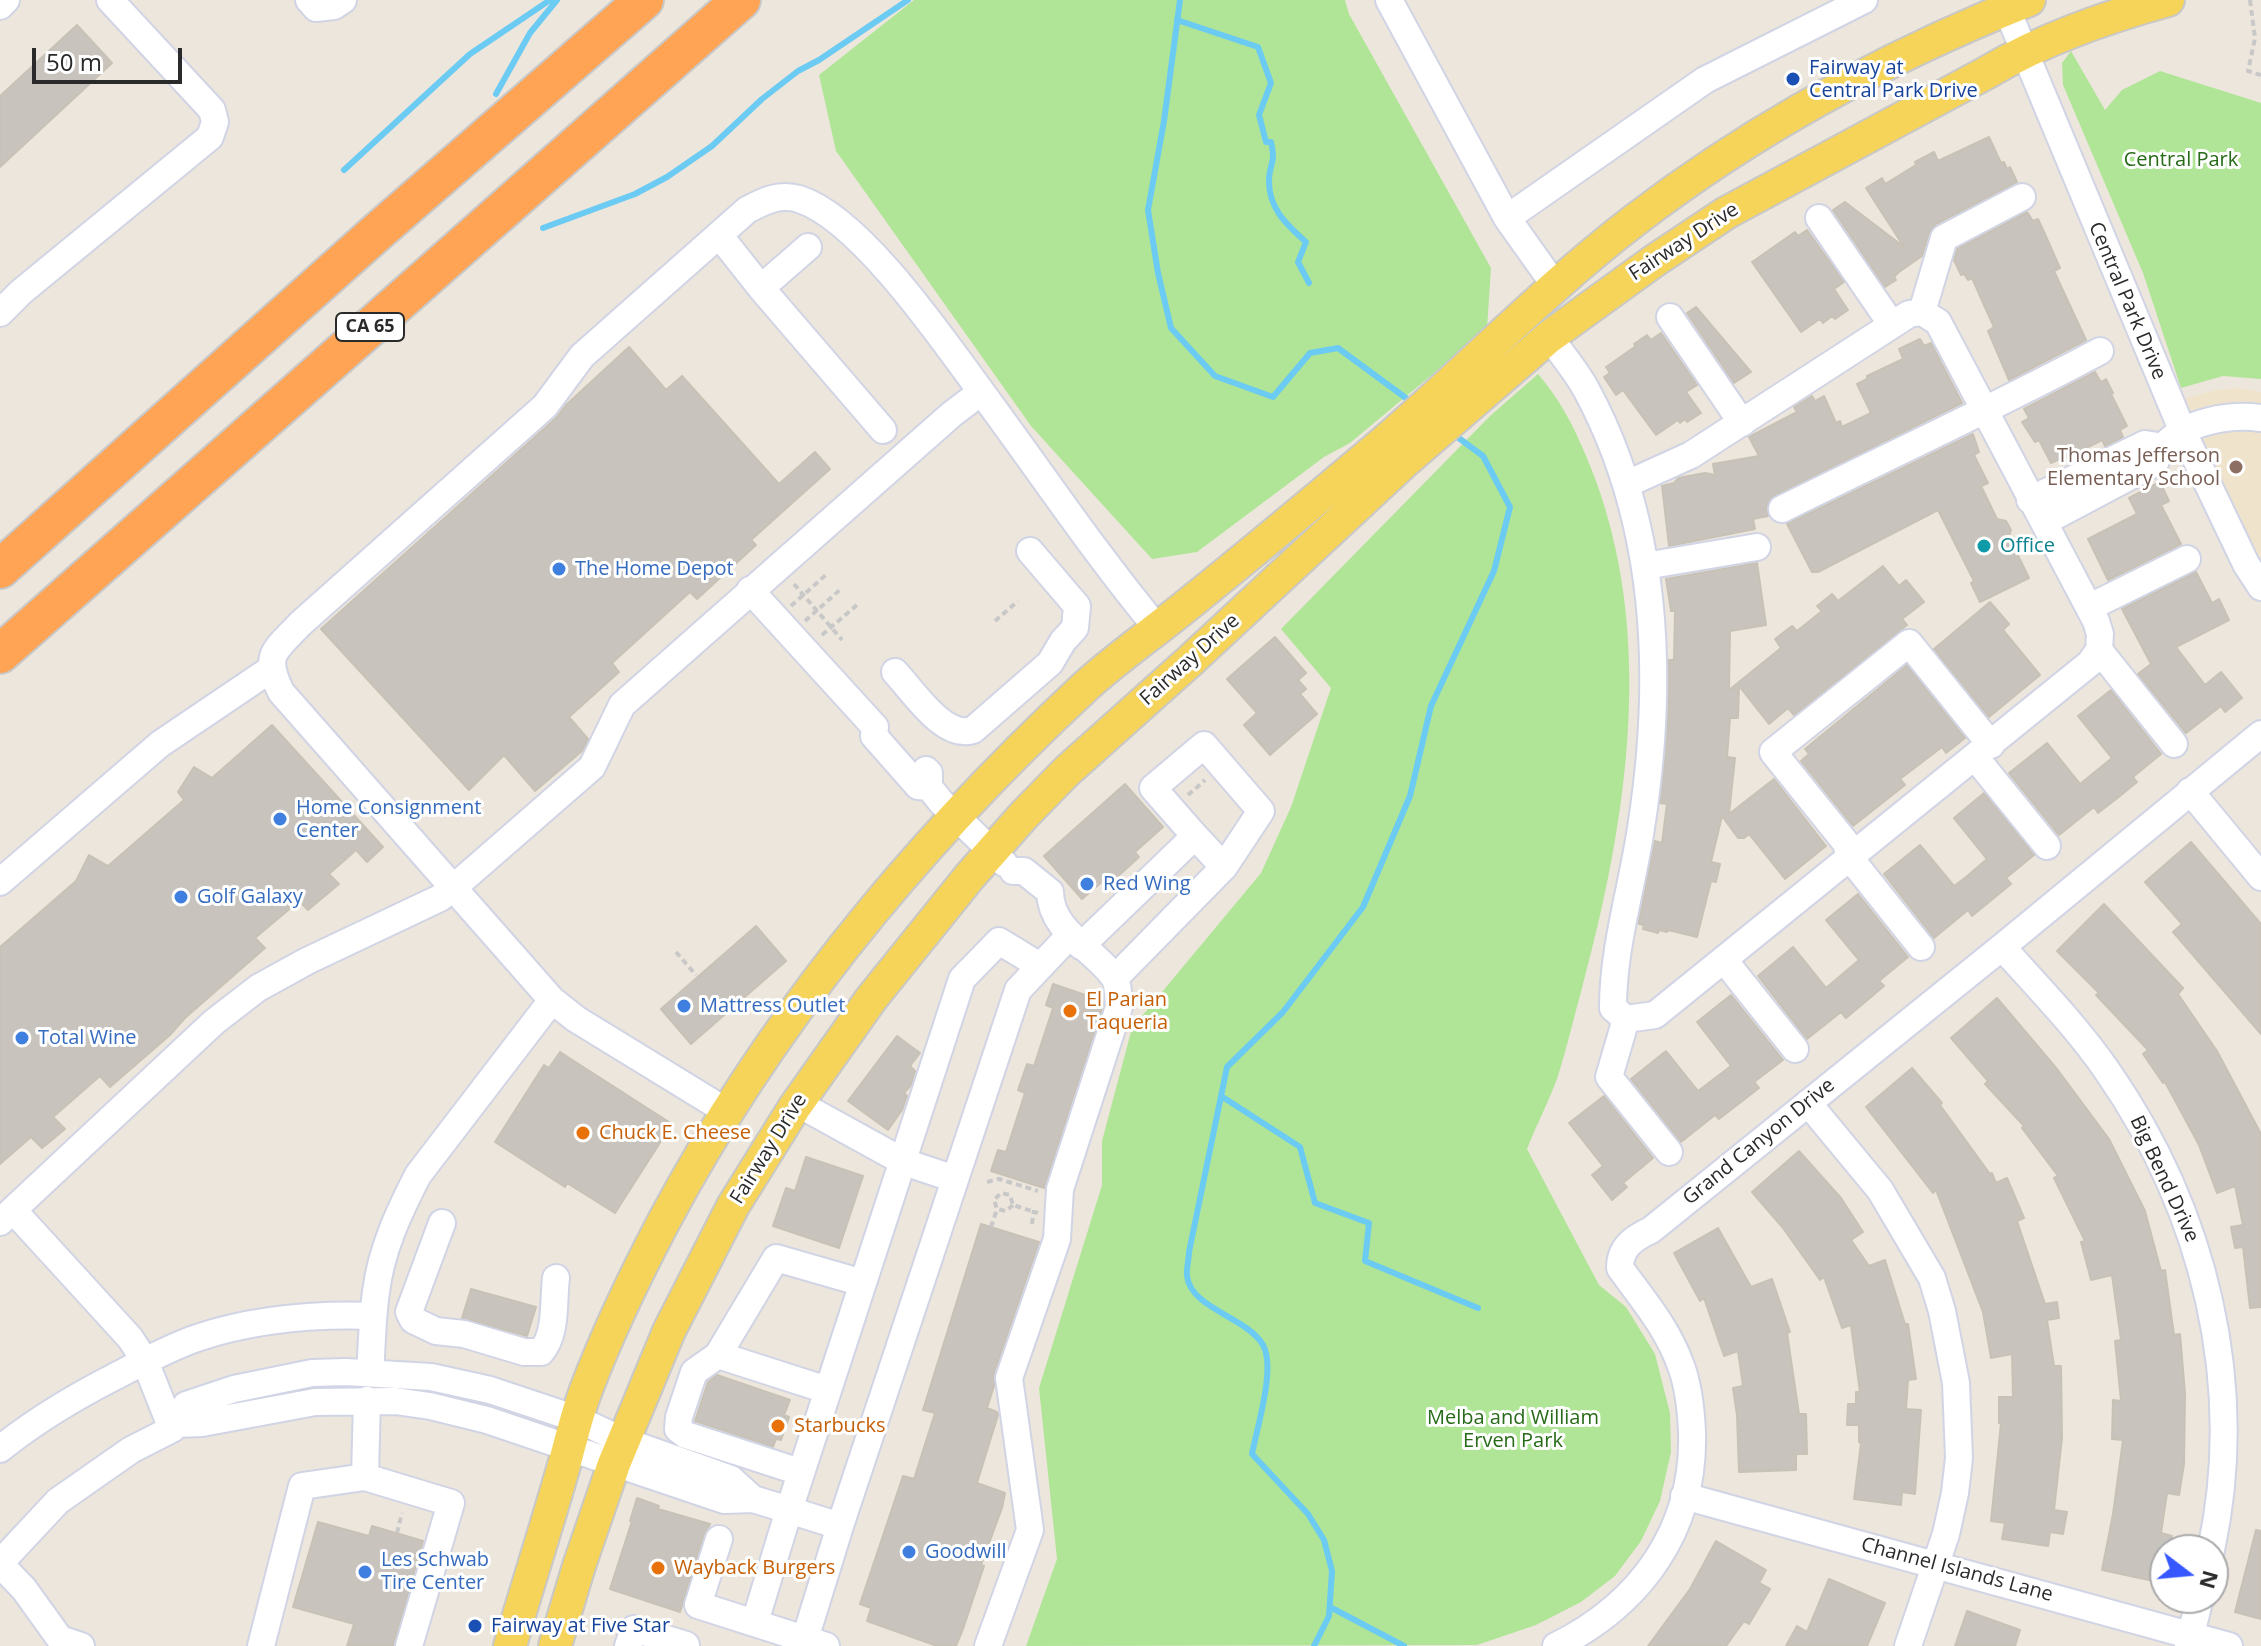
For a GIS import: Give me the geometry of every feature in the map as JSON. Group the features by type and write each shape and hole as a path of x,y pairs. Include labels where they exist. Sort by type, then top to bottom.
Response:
{"highway":[{"path":"0,569 375,234 644,0"},
{"name":"CA 65","path":"0,654 741,0"}],"main road":[{"name":"Fairway Drive","path":"1482,375 1549,337 1726,213 2025,50 2106,19 2168,0"},
{"name":"Fairway Drive","path":"555,1646 619,1453 658,1358 733,1206 797,1103 871,999 1002,861 1067,771 1191,660 1393,454 1482,375 1556,287 1634,221 1772,127 1877,68 2013,3"},
{"name":"Fairway Drive","path":"510,1646 584,1395 624,1301 697,1160 782,1028 840,950 954,817 1089,684 1157,628 1393,454"}],"street":[{"path":"0,6 6,0"},
{"path":"0,313 21,292 210,137 215,122 212,110 110,0"},
{"path":"309,0 316,8 334,6 343,0"},
{"path":"1389,0 1507,218 1556,287"},
{"path":"1507,218 1705,80 1864,0"},
{"name":"Central Park Drive","path":"2013,3 2025,50 2173,439 2261,587"},
{"path":"1922,312 1944,238 2022,197"},
{"path":"726,1111 576,1019 552,1000 281,692 271,669 271,659 277,649 300,624 545,406 582,356 747,210 767,199 796,198 821,210 863,242 943,341 1157,628"},
{"path":"1819,218 1892,325"},
{"path":"719,235 883,430"},
{"path":"761,288 808,247"},
{"path":"1549,337 1586,389 1627,484 1643,546 1652,624 1653,704 1647,792 1634,876 1613,975 1613,1008 1626,1019 1655,1015 1983,751 2090,663 2099,650 2100,634 2090,607 2030,500 1938,322 1922,312 1909,314 1691,455 1627,484"},
{"path":"1670,317 1742,423"},
{"path":"1782,509 2011,399 2100,351"},
{"path":"174,1426 145,1361 130,1338 7,1216 214,1022 258,988 307,961 440,898 453,888 592,767 622,705 750,590 981,392"},
{"path":"2030,500 2145,444 2173,439 2229,416 2261,418"},
{"path":"2044,522 2155,463 2173,439"},
{"path":"1645,566 1757,547"},
{"path":"901,667 944,725 955,731 968,732 1050,663 1075,628 1077,606 1030,551"},
{"path":"2090,607 2187,559"},
{"path":"750,590 875,727 874,736 918,786 929,787 954,817 1002,861 1013,880 1040,904 1050,904 1075,940 1115,978 1119,1007 1060,1189 1057,1239 1009,1378 1030,1530 988,1646"},
{"path":"1921,947 1850,858 1846,843 1773,752 1909,643 2047,846"},
{"path":"2099,650 2174,744"},
{"path":"0,882 160,744 271,669"},
{"name":"Grand Canyon Drive","path":"1556,1646 1610,1613 1654,1566 1673,1534 1693,1463 1689,1397 1682,1368 1660,1321 1620,1268 1623,1250 1634,1238 1651,1230 2002,947 2261,734"},
{"path":"1115,978 1224,867 1261,811 1204,745 1153,788 1224,867"},
{"path":"2190,791 2261,877"},
{"path":"698,1605 816,1642 840,1526 1018,990 1040,966 1075,940 1195,836"},
{"path":"755,1622 800,1472 962,979 999,941 1040,966"},
{"name":"Big Bend Drive","path":"2002,947 2079,1033 2115,1082 2143,1126 2195,1243 2207,1284 2222,1369 2222,1466 2214,1534"},
{"path":"1724,960 1795,1049"},
{"path":"370,1373 373,1316 383,1255 402,1205 418,1175 552,1000"},
{"path":"1626,1019 1609,1077 1669,1152"},
{"path":"797,1103 904,1162 955,1179"},
{"path":"1808,1103 1880,1190 1932,1278 1956,1383 1959,1458 1955,1493 1937,1565 1908,1646"},
{"path":"442,1223 409,1312 413,1320 423,1326 464,1334 524,1352 541,1352 553,1323 556,1278"},
{"path":"800,1472 686,1435 678,1429 694,1372 718,1355 776,1258 863,1283"},
{"path":"0,1449 58,1406 197,1338 252,1324 316,1315 373,1316"},
{"path":"718,1355 827,1390"},
{"path":"174,1426 186,1405 234,1389 312,1373 431,1377 464,1384 724,1500 753,1499 840,1526"},
{"path":"81,1646 60,1639 24,1589 0,1564 58,1501 131,1450 174,1426 292,1404 367,1400 407,1403 572,1434"},
{"path":"365,1477 367,1400"},
{"path":"261,1646 302,1486 365,1477 451,1503 409,1646"},
{"name":"Channel Islands Lane","path":"1684,1496 1937,1565 2189,1640 2229,1646"},
{"path":"628,1646 634,1629 686,1646 719,1539"},
{"path":"2189,1640 2196,1614"}],"path":[{"path":"2250,0 2255,38 2248,71 2261,75"},
{"path":"778,566 842,640"},
{"path":"791,635 803,595 828,573"},
{"path":"791,635 842,588"},
{"path":"995,621 1018,601"},
{"path":"791,635 831,628 857,605"},
{"path":"1172,810 1222,766"},
{"path":"676,952 696,975"},
{"path":"991,1227 997,1209 994,1200 1003,1193 1004,1180"},
{"path":"987,1182 1004,1180 1060,1199"},
{"path":"997,1209 1006,1211 1013,1205 1010,1195 1003,1193"},
{"path":"1032,1224 1034,1206"}],"shaded area":[{"name":"Thomas Jefferson Elementary School","path":"2239,388 2261,392 2261,572 2238,531 2183,399 2216,390"}],"green space":[{"path":"914,0 1345,0 1349,14 1491,268 1487,329 1350,443 1324,457 1197,552 1152,559 1031,426 836,151 819,75"},
{"name":"Central Park","path":"2071,51 2105,110 2122,90 2160,71 2261,103 2261,379 2223,376 2181,388 2143,273 2063,85 2062,63"},
{"name":"Melba and William Erven Park","path":"1538,374 1562,407 1580,443 1611,531 1624,596 1629,661 1628,728 1612,860 1558,1076 1527,1149 1599,1285 1626,1307 1655,1354 1670,1413 1671,1452 1660,1501 1641,1541 1615,1576 1581,1602 1536,1625 1477,1645 1026,1646 1057,1559 1039,1388 1102,1185 1102,1141 1132,1028 1261,873 1291,807 1331,688 1281,629 1490,416"}],"building":[{"path":"77,25 112,63 0,167 0,96"},
{"path":"1989,137 2001,163 2004,162 2007,169 2010,167 2017,182 1936,224 1929,233 1922,256 1899,272 1894,277 1896,280 1885,287 1833,210 1845,202 1904,247 1866,188 1882,178 1885,184 1934,152 1938,161"},
{"path":"2027,212 2033,221 2038,219 2044,232 2060,268 2054,271 2086,340 2009,380 1988,331 1994,327 1972,278 1968,280 1964,274 1961,275 1954,260 1957,249"},
{"path":"1807,230 1844,282 1834,289 1848,310 1823,323 1820,319 1801,332 1752,262 1795,232 1798,236"},
{"path":"1696,307 1751,372 1734,383 1687,313"},
{"path":"1661,333 1697,385 1686,392 1701,413 1687,422 1685,419 1680,423 1678,420 1656,435 1623,390 1616,395 1604,377 1610,373 1606,367 1636,346 1634,344 1647,335 1651,340"},
{"path":"1920,339 1924,346 1931,343 1962,403 1775,495 1766,507 1768,516 1753,519 1755,529 1669,546 1662,486 1674,483 1678,478 1705,473 1715,475 1713,464 1759,456 1749,437 1797,412 1794,407 1812,396 1815,401 1824,396 1836,423 1840,421 1842,427 1871,413 1857,384 1903,359 1899,349"},
{"name":"The Home Depot","path":"629,347 666,390 682,376 779,484 815,452 830,469 751,540 756,545 697,599 690,592 612,663 619,672 569,717 588,739 582,751 535,791 504,755 469,790 321,629 556,418"},
{"path":"2095,372 2101,382 2106,379 2113,393 2127,426 2120,430 2123,437 2105,446 2102,440 2051,463 2039,440 2035,442 2022,422 2029,418 2024,409"},
{"path":"1973,434 1979,452 1974,455 1988,483 1981,486 1997,519 2006,521 2011,530 2009,537 2029,578 1980,602 1971,583 1974,581 1938,510 1818,572 1812,572 1787,524"},
{"path":"2160,482 2169,501 2161,505 2181,544 2108,580 2088,539 2137,514 2129,498"},
{"path":"1757,563 1766,625 1730,631 1729,690 1781,648 1775,639 1792,626 1797,631 1822,611 1817,606 1832,594 1838,601 1883,566 1899,586 1906,580 1924,602 1902,619 1907,625 1794,715 1788,708 1769,724 1739,686 1738,718 1730,718 1727,757 1735,758 1729,814 1774,779 1826,846 1785,879 1749,834 1738,838 1722,816 1711,862 1720,864 1716,882 1711,881 1697,937 1668,930 1659,930 1658,933 1643,929 1644,925 1639,921 1655,841 1662,843 1667,804 1660,803 1668,718 1669,660 1674,660 1675,611 1671,611 1666,579"},
{"path":"2196,572 2212,603 2219,599 2229,620 2176,647 2205,685 2221,672 2242,698 2225,712 2221,706 2186,733 2138,674 2151,664 2122,609"},
{"path":"1990,602 2009,624 2003,630 2040,675 1989,717 1934,649"},
{"path":"1275,637 1306,673 1298,680 1306,689 1300,694 1317,714 1270,755 1244,725 1257,713 1227,679"},
{"path":"1907,665 1965,738 1946,753 1942,747 1900,779 1905,785 1853,826 1801,761 1809,754 1805,749"},
{"path":"2111,690 2161,754 2133,777 2137,782 2120,796 2098,813 2094,807 2059,835 2009,773 2047,743 2080,784 2112,758 2078,716"},
{"path":"272,725 383,847 367,862 356,850 329,874 339,884 308,910 299,901 255,938 265,948 185,1018 170,1035 110,1087 100,1076 53,1117 65,1129 42,1148 31,1137 0,1164 0,947 76,881 89,855 108,866 184,800 178,792 194,767 212,778"},
{"path":"1125,784 1163,827 1135,852 1139,857 1116,878 1112,873 1082,899 1044,856"},
{"path":"1984,793 2034,855 2006,878 2011,884 1972,916 1968,910 1934,938 1884,874 1920,845 1954,886 1966,877 1987,859 1954,818"},
{"path":"2191,842 2261,924 2261,1034 2173,932 2182,924 2145,882"},
{"path":"1858,894 1908,957 1879,981 1884,986 1846,1018 1841,1012 1807,1039 1758,976 1793,947 1826,988 1859,960 1826,920"},
{"path":"2104,904 2183,988 2178,994 2217,1051 2261,1134 2261,1307 2250,1308 2243,1247 2235,1248 2231,1227 2243,1225 2235,1186 2217,1193 2199,1145 2165,1082 2143,1054 2148,1050 2096,995 2099,993 2057,951"},
{"path":"756,926 786,961 691,1044 661,1009"},
{"path":"1053,984 1103,1001 1103,1005 1044,1188 991,1171 998,1150 1006,1152 1025,1093 1018,1090 1027,1064 1034,1066 1053,1008 1046,1005"},
{"path":"1731,995 1783,1060 1754,1082 1759,1088 1719,1119 1715,1115 1681,1142 1631,1079 1666,1051 1698,1091 1731,1066 1697,1022"},
{"path":"1997,998 2057,1069 2109,1139 2145,1211 2161,1271 2165,1270 2174,1335 2180,1334 2185,1393 2184,1464 2179,1495 2167,1493 2161,1533 2165,1534 2149,1534 2149,1580 2102,1570 2123,1440 2112,1439 2113,1400 2121,1401 2115,1341 2121,1340 2112,1275 2091,1280 2081,1242 2085,1241 2054,1178 2058,1176 2022,1128 2024,1126 1985,1084 1988,1081 1951,1038"},
{"path":"897,1036 920,1053 910,1066 915,1071 911,1085 904,1093 907,1096 902,1110 888,1130 848,1101"},
{"name":"Chuck E. Cheese","path":"560,1052 672,1124 615,1213 567,1183 565,1187 495,1142 544,1065 549,1068"},
{"path":"1912,1068 1942,1103 1940,1105 1992,1173 1996,1183 2007,1178 2024,1218 2017,1221 2045,1304 2057,1302 2059,1318 2047,1320 2054,1366 2061,1366 2062,1438 2054,1510 2067,1512 2063,1534 2050,1532 2048,1546 2002,1539 2005,1523 1991,1521 2001,1423 1999,1397 2013,1397 2012,1354 1991,1358 1983,1312 1936,1190 1933,1193 1866,1107"},
{"path":"1604,1096 1653,1158 1623,1183 1627,1187 1612,1200 1592,1175 1603,1166 1569,1123"},
{"path":"1799,1151 1841,1198 1863,1232 1851,1240 1869,1266 1885,1260 1905,1324 1908,1324 1916,1379 1908,1380 1906,1409 1921,1410 1915,1494 1902,1492 1901,1505 1854,1499 1861,1443 1859,1425 1847,1425 1848,1404 1856,1404 1856,1392 1860,1392 1851,1325 1842,1328 1824,1277 1820,1280 1783,1228 1752,1192"},
{"path":"806,1157 863,1176 839,1248 773,1226 786,1188 795,1191"},
{"path":"981,1224 1039,1242 994,1373 994,1386 987,1408 998,1415 977,1483 1005,1493 1002,1508 956,1646 937,1646 867,1621 871,1608 860,1604 903,1476 914,1479 935,1413 923,1410"},
{"path":"1718,1228 1751,1287 1772,1279 1790,1332 1787,1333 1799,1414 1806,1414 1807,1454 1796,1454 1796,1470 1739,1472 1733,1388 1743,1386 1738,1351 1724,1356 1704,1298 1700,1301 1674,1253"},
{"path":"471,1289 536,1307 527,1336 462,1318"},
{"path":"717,1375 790,1400 784,1415 789,1417 781,1440 776,1439 773,1447 695,1421 708,1382"},
{"name":"Wayback Burgers","path":"637,1498 659,1506 658,1509 710,1524 704,1534 680,1612 610,1589"},
{"name":"Les Schwab Tire Center","path":"318,1522 369,1536 372,1526 423,1541 393,1646 347,1646 354,1624 293,1607"},
{"path":"2256,1530 2261,1531 2261,1619 2235,1612"},
{"path":"1716,1541 1766,1570 1759,1583 1770,1589 1749,1624 1744,1621 1726,1646 1648,1646 1690,1589"},
{"path":"1829,1579 1885,1603 1867,1646 1786,1646 1797,1626 1807,1632"},
{"path":"1967,1611 2020,1630 2015,1646 1955,1646"}],"waterway":[{"path":"344,170 470,54 550,0"},
{"path":"496,94 530,33 557,0"},
{"path":"543,228 635,194 667,177 712,146 762,99 798,71 908,0"},
{"path":"1180,0 1164,121 1148,210 1171,328 1215,376 1273,397 1310,353 1338,348 1414,404"},
{"path":"1177,20 1258,47 1271,83 1259,115 1266,142 1271,142 1272,149 1269,189 1280,215 1306,242 1298,262 1309,283"},
{"path":"1314,1646 1329,1616 1332,1571 1324,1540 1308,1514 1252,1454 1267,1382 1263,1345 1245,1327 1198,1297 1191,1287 1187,1267 1227,1067 1283,1012 1363,907 1410,796 1431,706 1494,571 1510,507 1483,456 1452,433"},
{"path":"1221,1096 1300,1147 1315,1203 1369,1223 1365,1261 1478,1308"},
{"path":"1330,1607 1404,1646"}],"place":[{"name":"Fairway at Central Park Drive","path":"1793,79"},
{"name":"Thomas Jefferson Elementary School","path":"2236,467"},
{"name":"Office","path":"1984,546"},
{"name":"The Home Depot","path":"559,569"},
{"name":"Home Consignment Center","path":"280,819"},
{"name":"Red Wing","path":"1087,884"},
{"name":"Golf Galaxy","path":"181,897"},
{"name":"Mattress Outlet","path":"684,1006"},
{"name":"El Parian Taqueria","path":"1070,1011"},
{"name":"Total Wine","path":"22,1038"},
{"name":"Chuck E. Cheese","path":"583,1133"},
{"name":"Starbucks","path":"778,1426"},
{"name":"Goodwill","path":"909,1552"},
{"name":"Wayback Burgers","path":"658,1568"},
{"name":"Les Schwab Tire Center","path":"365,1572"},
{"name":"Fairway at Five Star","path":"475,1626"}]}
